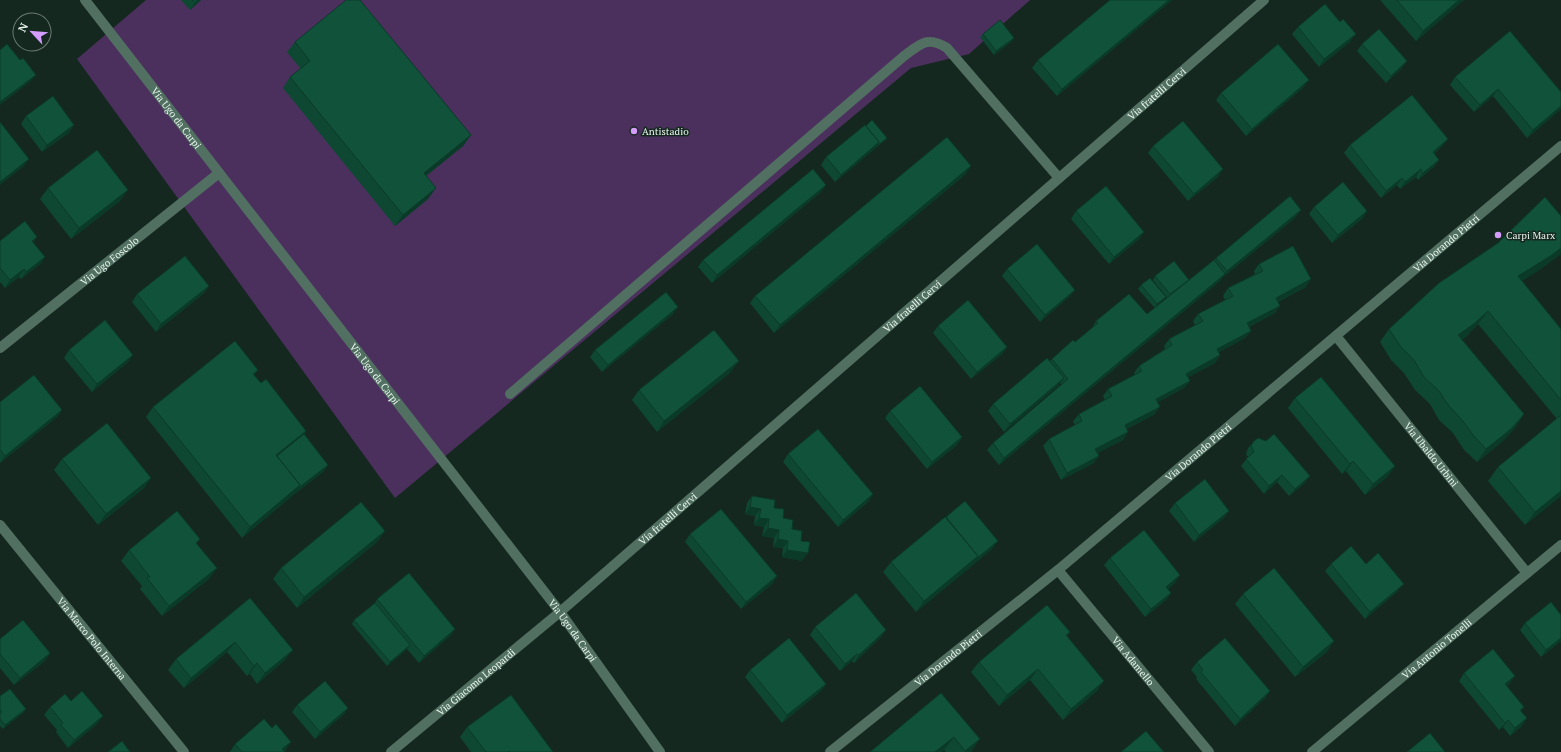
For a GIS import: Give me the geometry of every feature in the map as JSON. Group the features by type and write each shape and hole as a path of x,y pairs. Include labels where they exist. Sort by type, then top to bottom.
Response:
{"street":[{"name":"Via Ugo da Carpi","path":"85,0 560,612 660,752"},
{"name":"Via fratelli Cervi","path":"560,612 1264,0"},
{"path":"510,394 904,56 917,46 927,42 937,42 947,48 1059,178"},
{"name":"Via Dorando Pietri","path":"830,752 1058,570 1561,146"},
{"name":"Via Ugo Foscolo","path":"0,348 219,173"},
{"name":"Via Ubaldo Urbini","path":"1336,336 1527,573"},
{"name":"Via Marco Polo Interna","path":"0,525 184,752"},
{"name":"Via Antonio Tonelli","path":"1312,752 1561,545"},
{"name":"Via Adamello","path":"1058,570 1209,752"},
{"name":"Via Giacomo Leopardi","path":"391,752 560,612"}],"shaded area":[{"path":"146,0 1030,0 969,54 911,68 395,498 77,59"}],"building":[{"path":"346,0 360,0 471,135 424,173 436,188 403,215 290,77 310,61 295,42"},
{"path":"1110,0 1169,0 1062,89 1038,60"},
{"path":"1397,0 1459,0 1423,31"},
{"path":"1325,4 1340,22 1343,19 1356,34 1324,59 1298,27"},
{"path":"1000,20 1014,38 996,51 983,34"},
{"path":"1379,29 1407,61 1391,76 1362,44"},
{"path":"1510,31 1561,92 1561,106 1533,130 1498,89 1480,105 1455,77"},
{"path":"7,44 20,60 23,58 36,75 0,102 0,50"},
{"path":"1278,44 1309,80 1252,129 1221,93"},
{"path":"1412,95 1448,139 1433,152 1439,160 1423,173 1421,169 1405,182 1402,178 1386,191 1350,145"},
{"path":"53,96 74,125 47,145 26,116"},
{"path":"872,120 887,138 877,146 879,142 866,126"},
{"path":"1183,121 1223,169 1194,194 1153,146"},
{"path":"0,122 29,159 0,182"},
{"path":"865,125 879,142 841,175 826,157"},
{"path":"947,137 971,166 780,325 755,296"},
{"path":"97,150 128,190 79,228 48,188"},
{"path":"813,169 826,185 717,275 703,260"},
{"path":"1343,182 1367,211 1338,235 1314,207"},
{"path":"1106,186 1144,232 1114,257 1076,211"},
{"path":"1290,196 1301,210 1227,271 1216,258"},
{"path":"1545,197 1561,216 1561,248 1518,276 1561,329 1561,400 1488,311 1475,323 1458,335 1524,414 1511,429 1486,449 1449,406 1439,391 1424,377 1414,360 1401,347 1389,329 1439,283 1498,243"},
{"path":"25,221 37,237 32,241 45,257 26,272 24,269 10,280 0,268 0,241"},
{"path":"1037,244 1075,290 1045,315 1007,269"},
{"path":"1293,246 1311,279 1276,298 1280,306 1247,323 1251,331 1217,349 1220,355 1186,374 1190,381 1156,399 1160,407 1125,425 1128,432 1095,449 1099,456 1067,473 1049,439 1082,421 1079,414 1112,396 1108,389 1142,371 1139,366 1172,345 1169,339 1203,321 1198,314 1233,296 1228,288 1263,271 1259,264"},
{"path":"185,256 209,286 161,324 137,294"},
{"path":"1214,260 1225,274 1004,458 993,443 1068,379 1052,359 1073,340 1075,342 1098,323 1096,321 1129,294 1147,314"},
{"path":"1174,261 1189,280 1170,294 1155,276"},
{"path":"1150,278 1166,297 1157,304 1141,285"},
{"path":"666,292 678,307 608,365 595,350"},
{"path":"968,300 1007,347 977,372 938,326"},
{"path":"105,320 133,355 97,384 69,350"},
{"path":"714,330 739,361 664,421 639,390"},
{"path":"235,341 258,370 253,374 261,383 266,379 306,431 276,455 300,485 250,527 153,407"},
{"path":"1047,358 1064,378 1010,424 993,404"},
{"path":"34,375 62,410 5,456 0,450 0,402"},
{"path":"1321,377 1395,466 1373,484 1353,461 1350,464 1295,398"},
{"path":"920,386 962,437 932,462 890,411"},
{"path":"1561,415 1561,491 1535,512 1498,467"},
{"path":"107,423 151,478 106,514 62,459"},
{"path":"818,429 873,494 843,520 788,454"},
{"path":"304,434 328,465 297,489 300,485 277,456"},
{"path":"1274,434 1310,476 1295,489 1282,475 1269,486 1246,459 1254,452 1251,446 1254,441 1258,438 1266,441"},
{"path":"1205,479 1229,511 1199,535 1175,503"},
{"path":"752,496 775,500 774,508 784,509 783,518 793,520 792,529 802,531 801,541 810,542 808,553 787,550 788,541 778,539 779,530 768,528 769,519 759,518 761,509 750,507"},
{"path":"965,501 998,541 976,559 978,556 946,517"},
{"path":"361,502 385,531 304,597 281,568"},
{"path":"721,509 777,576 746,602 690,534"},
{"path":"177,511 200,539 196,543 217,568 169,606 147,578 150,577 129,550"},
{"path":"945,517 978,556 924,601 891,562"},
{"path":"1144,530 1180,575 1166,587 1171,593 1151,609 1110,558"},
{"path":"1351,546 1366,564 1378,553 1404,584 1370,612 1331,564"},
{"path":"1274,568 1334,641 1303,667 1243,594"},
{"path":"409,573 455,629 424,656 377,599"},
{"path":"856,593 886,630 859,655 857,654 845,664 815,627"},
{"path":"250,598 293,650 265,673 257,663 254,666 235,642 191,678 176,659"},
{"path":"1551,602 1561,615 1561,638 1546,650 1525,623"},
{"path":"375,603 410,645 390,662 354,620"},
{"path":"1047,605 1070,632 1066,635 1104,681 1071,709 1038,669 1007,695 979,662"},
{"path":"23,620 50,653 20,678 0,654 0,639"},
{"path":"789,638 826,684 787,715 750,670"},
{"path":"1225,638 1270,691 1240,719 1201,672 1203,670 1197,662"},
{"path":"1493,649 1515,676 1505,684 1524,707 1520,710 1527,718 1515,728 1508,720 1505,723 1464,673"},
{"path":"325,681 348,708 320,732 297,705"},
{"path":"10,689 26,709 5,725 0,719 0,714 2,712 0,709 0,696"},
{"path":"82,691 103,716 74,740 61,725 63,723 50,707 65,694 71,701"},
{"path":"941,693 980,739 965,751 954,737 935,752 870,752"},
{"path":"511,695 553,752 486,752 467,727"},
{"path":"264,719 272,728 276,724 291,742 282,749 285,752 242,752 235,744"},
{"path":"1146,731 1164,752 1121,752"},
{"path":"1430,733 1445,752 1407,752"},
{"path":"122,741 130,752 108,752"}],"place":[{"name":"Antistadio","path":"634,131"},
{"name":"Carpi Marx","path":"1498,235"}]}
